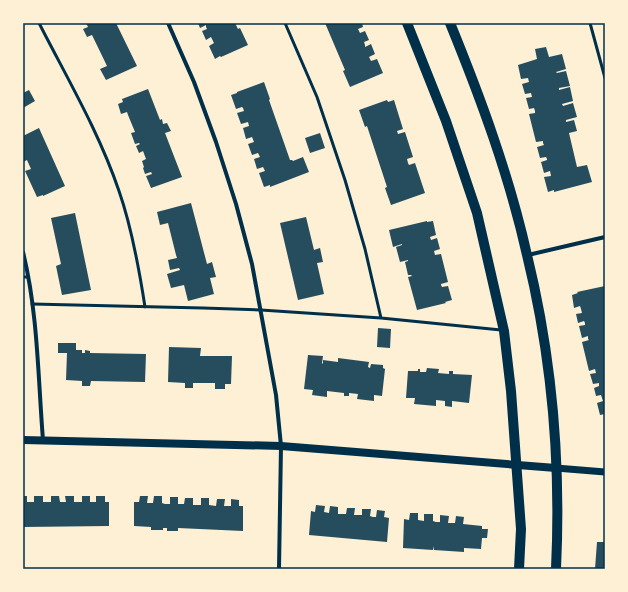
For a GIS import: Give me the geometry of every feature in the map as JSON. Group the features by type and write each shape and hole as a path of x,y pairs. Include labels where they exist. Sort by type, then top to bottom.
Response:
{"main road":[{"path":"407,23 446,121 477,213 504,331 517,464 521,529 519,569"},
{"path":"451,23 488,121 515,206 537,301 547,358 551,396 556,468 556,569"},
{"path":"23,440 281,446 556,468"}],"street":[{"path":"168,23 194,82 216,142 236,204 252,264 276,395 281,446 279,569"},
{"path":"527,255 605,237"},
{"path":"23,252 25,277 32,304 35,327 43,440"},
{"path":"556,468 605,472"}],"lane":[{"path":"39,23 101,145 120,192 138,259 145,307"},
{"path":"285,23 317,97 345,180 366,249 381,318"},
{"path":"590,23 605,78"},
{"path":"32,304 261,310 381,318 504,331"}],"building":[{"path":"86,23 116,23 137,66 106,80 100,69 107,66 92,35 87,37 83,29 88,27"},
{"path":"198,23 235,23 238,29 240,28 248,45 215,59 209,46 214,43 211,37 206,40 202,31 207,29 206,25 200,28"},
{"path":"325,23 362,23 363,27 358,29 360,33 365,31 369,40 364,42 365,47 371,44 375,54 369,57 371,61 377,59 383,73 350,87 343,71 345,70"},
{"path":"546,47 549,57 562,54 566,69 556,72 566,71 570,86 559,88 559,90 570,87 573,101 562,104 563,106 573,103 577,117 566,120 566,122 574,120 577,131 569,133 577,167 587,165 592,182 554,192 554,190 548,192 544,177 551,176 550,171 544,173 541,162 547,159 546,157 540,158 537,147 544,145 543,141 536,142 529,114 535,113 534,108 529,109 526,98 532,97 531,93 525,94 522,84 529,82 528,78 521,79 518,65 537,59 535,49"},
{"path":"264,82 290,160 293,161 303,157 309,172 270,187 270,185 264,187 259,173 265,171 263,167 257,169 254,159 260,157 258,153 252,155 248,144 254,142 252,137 246,139 243,128 249,126 248,122 241,124 237,113 244,111 243,108 236,109 231,95"},
{"path":"148,89 160,120 162,119 163,124 167,123 171,131 165,133 182,177 151,188 146,176 152,174 151,172 145,174 142,161 146,159 143,151 139,153 136,146 140,144 135,144 131,133 135,132 127,112 121,114 118,104 123,102 122,99"},
{"path":"29,90 35,101 23,108 23,93"},
{"path":"387,100 388,102 394,100 403,129 397,131 398,134 405,132 413,157 407,159 408,163 409,165 415,163 425,193 391,205 385,188 387,187 367,126 365,127 359,110"},
{"path":"39,128 65,186 43,196 37,197 25,171 31,169 27,160 23,162 23,136"},
{"path":"320,133 325,148 310,153 305,138"},
{"path":"191,203 207,264 212,262 216,277 210,278 214,294 188,301 184,285 171,288 167,274 180,270 179,268 170,270 168,260 177,258 168,223 160,225 157,212"},
{"path":"75,213 91,290 62,295 56,266 61,264 51,218"},
{"path":"306,217 314,250 320,248 323,262 317,263 324,294 298,300 280,223"},
{"path":"427,221 433,221 436,235 430,237 431,240 437,238 440,249 434,251 435,255 441,254 448,282 441,285 442,287 448,286 452,300 445,302 446,303 417,310 408,277 412,276 408,275 405,262 408,260 400,262 396,247 402,244 393,247 389,230"},
{"path":"605,286 605,414 600,415 597,403 603,401 601,395 596,396 594,388 599,386 599,383 593,384 590,374 596,373 595,369 589,371 582,342 589,340 588,336 582,338 579,326 585,325 585,323 584,321 578,323 576,314 582,313 580,306 574,308 572,295 578,293 577,292"},
{"path":"378,328 391,329 390,348 377,347"},
{"path":"58,343 76,343 76,350 82,350 82,353 85,353 85,350 90,351 90,353 146,354 145,382 91,381 90,386 82,386 82,381 66,380 67,353 58,353"},
{"path":"169,347 201,348 200,356 232,356 231,384 225,384 225,389 215,389 215,383 193,383 193,388 185,388 185,383 168,382"},
{"path":"308,355 323,356 322,363 323,364 323,360 338,362 338,358 369,362 368,367 370,368 371,364 383,365 383,368 385,369 382,396 374,395 374,401 357,399 358,394 349,393 349,396 344,396 344,393 327,391 327,397 312,395 313,390 304,389"},
{"path":"427,368 439,369 438,373 449,374 449,371 453,371 453,374 472,375 469,403 452,401 452,407 445,406 445,401 436,400 436,406 414,404 415,398 406,398 408,371 418,371 418,369 420,369 420,372 426,372"},
{"path":"23,496 27,496 27,502 34,502 34,496 43,496 43,502 51,502 51,496 59,496 60,502 66,502 65,496 74,496 74,502 82,502 82,496 90,496 90,502 96,502 96,496 105,496 105,502 109,502 109,526 23,527"},
{"path":"140,496 148,496 147,503 153,503 154,496 162,496 162,503 165,504 170,504 170,497 178,497 178,504 184,504 185,498 193,498 193,505 201,505 201,498 209,498 209,505 216,506 217,499 225,499 224,506 231,506 231,499 239,500 239,506 243,506 243,531 178,528 178,531 167,531 167,528 163,528 163,530 151,530 151,527 134,526 134,502 139,502"},
{"path":"316,505 325,506 324,512 329,513 330,506 338,507 338,514 346,514 347,508 355,508 354,515 362,515 362,509 371,509 370,516 376,517 377,510 385,511 384,517 389,518 387,542 309,535 311,511 315,512"},
{"path":"410,513 418,513 418,520 424,521 424,514 433,514 433,521 436,522 440,522 440,515 449,516 448,523 455,523 456,516 464,517 463,524 482,526 482,529 488,529 487,538 482,538 481,549 464,548 464,552 434,550 433,546 433,550 403,548 404,519 409,520"},
{"path":"597,542 605,542 605,569 595,569"}]}
